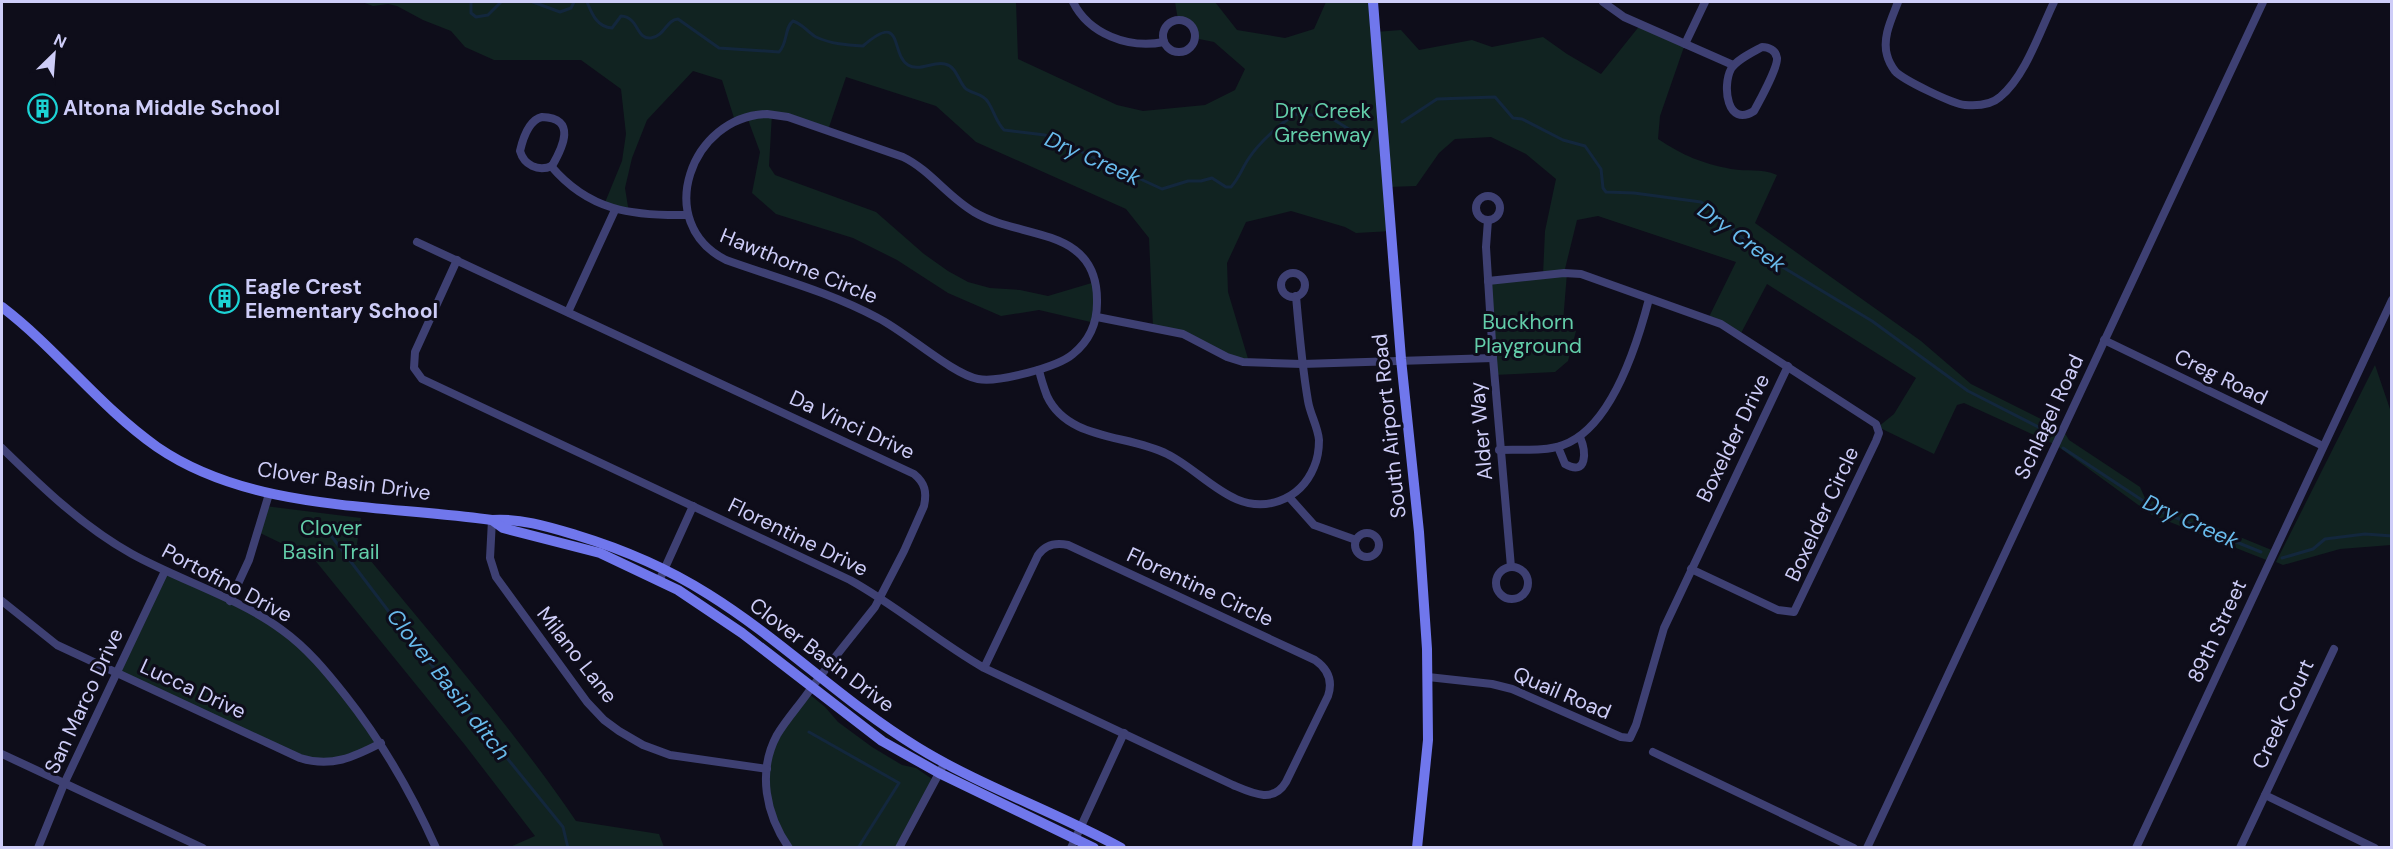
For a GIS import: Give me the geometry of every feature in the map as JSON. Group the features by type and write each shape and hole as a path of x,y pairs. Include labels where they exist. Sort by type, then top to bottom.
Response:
{"street":[{"path":"1073,2 1086,22 1104,35 1149,44 1164,42"},
{"name":"South Airport Road","path":"1372,2 1401,359 1419,532 1428,677 1428,740 1417,848"},
{"path":"1603,2 1624,17 1733,65"},
{"path":"1685,44 1705,2"},
{"path":"1898,2 1888,27 1885,44 1887,56 1895,71 1907,81 1963,105 1984,105 1998,99 2015,83 2054,2"},
{"name":"Schlagel Road","path":"1867,848 2263,2"},
{"path":"1173,21 1186,21 1194,31 1194,42 1184,51 1171,50 1164,42 1164,29 1173,21"},
{"path":"1762,47 1771,49 1777,57 1755,109 1749,114 1736,114 1730,107 1728,83 1733,65 1762,47"},
{"path":"551,166 571,187 615,210 653,215 687,215 692,170 701,151 712,136 749,116 767,114 783,116 903,157 915,164 966,207 980,215 1053,237 1069,245 1083,258 1095,282 1098,298 1097,317 1183,334 1237,361 1302,364 1401,359 1493,358"},
{"path":"540,117 557,120 565,130 565,138 551,166 542,168 533,166 521,154 520,148 530,125 540,117"},
{"path":"568,312 615,210"},
{"name":"Hawthorne Circle","path":"687,215 697,237 716,255 817,289 848,303 896,328 968,376 989,380 1039,370 1064,361 1076,352 1088,337 1097,317"},
{"name":"Alder Way","path":"1488,220 1486,247 1499,450 1507,509 1511,567"},
{"name":"Da Vinci Drive","path":"417,242 919,477 926,492 924,506 880,598 778,735 766,770 766,793 771,814 789,848"},
{"name":"Florentine Drive","path":"457,261 416,349 413,363 417,375 453,395 843,577 880,598 951,648 984,668 1256,795 1268,795"},
{"name":"Boxelder Drive","path":"1488,281 1576,273 1721,324 1788,366 1661,636 1636,725"},
{"path":"1039,370 1053,405 1072,424 1167,454 1241,502 1262,505 1289,497 1307,481 1318,453 1318,435 1310,410 1302,364 1296,297"},
{"path":"1499,450 1558,447 1580,437 1595,424 1605,410 1640,333 1649,299"},
{"name":"89th Street","path":"2136,848 2391,300"},
{"name":"Clover Basin Drive","path":"2,307 32,332 130,425 159,447 206,473 268,494 492,520 506,519 550,528 608,545 665,569 711,596 942,768"},
{"name":"Creg Road","path":"2104,340 2323,446"},
{"name":"Boxelder Circle","path":"1691,569 1782,611 1793,612 1797,607 1879,431 1871,419 1788,366"},
{"path":"1558,447 1565,464 1572,467 1579,466 1586,457 1580,437"},
{"name":"Portofino Drive","path":"2,448 84,523 115,544 273,623 306,650 332,678 381,743 396,767 435,848"},
{"path":"230,602 249,560 268,494"},
{"path":"1289,497 1314,525 1356,540"},
{"path":"659,580 693,506"},
{"name":"Clover Basin Drive","path":"492,520 503,528 600,554 678,590 742,633 882,741 942,768 1094,848"},
{"name":"Milano Lane","path":"492,520 490,558 496,577 598,714 624,734 662,753 685,759 766,770"},
{"name":"Florentine Circle","path":"984,668 1038,555 1051,545 1068,545 1315,660 1324,668 1330,682 1328,696 1287,782 1278,792 1268,795"},
{"path":"1511,567 1523,571 1528,583 1523,595 1513,599 1501,595 1496,586 1499,573 1511,567"},
{"name":"San Marco Drive","path":"38,848 64,784 165,571"},
{"name":"Lucca Drive","path":"2,601 53,643 304,759 326,763 342,761 381,743"},
{"name":"Creek Court","path":"2240,848 2334,649"},
{"name":"Quail Road","path":"1428,677 1512,689 1622,738 1630,738 1636,725"},
{"path":"1076,837 1124,733"},
{"path":"1653,752 1854,848"},
{"path":"2,754 203,848"},
{"path":"899,848 942,768"},
{"path":"2265,795 2375,848"},
{"name":"Clover Basin Drive","path":"1076,837 1121,848"}],"green space":[{"name":"Dry Creek Greenway","path":"362,2 1016,2 1018,59 1117,105 1143,111 1205,105 1235,90 1245,69 1214,42 1194,38 1190,25 1178,20 1175,2 1215,2 1237,30 1285,38 1314,29 1326,2 1373,2 1375,32 1401,30 1419,50 1472,40 1492,47 1543,37 1601,74 1641,24 1685,44 1660,116 1658,139 1676,150 1711,164 1777,175 1755,223 1921,341 1971,384 2063,430 2069,440 2140,487 2145,498 2274,551 2269,561 2152,515 2056,445 1964,403 1957,405 1934,454 1878,427 1894,414 1916,378 1767,284 1740,335 1708,319 1736,262 1598,216 1577,220 1564,273 1567,273 1563,322 1576,331 1568,361 1555,372 1494,375 1488,281 1543,275 1545,231 1556,179 1526,154 1491,137 1455,139 1439,153 1416,186 1388,187 1392,231 1356,233 1345,227 1291,211 1246,222 1227,263 1228,292 1249,362 1243,362 1193,338 1153,327 1149,238 1126,209 976,142 936,106 846,77 828,130 772,114 769,166 775,175 876,212 924,254 968,282 990,288 1020,290 1048,296 1095,282 1095,323 1039,310 1001,316 948,293 897,260 853,238 776,214 752,193 760,152 747,117 735,121 722,80 693,71 647,120 632,158 625,188 629,213 604,205 622,161 626,134 621,89 581,60 494,60 465,47 451,31 397,6 388,4 373,6"},
{"path":"2375,365 2391,412 2391,545 2340,549 2283,565 2276,562"},
{"name":"Clover Basin Trail","path":"265,506 361,518 357,544 470,680 576,821 659,834 664,847 510,847 535,836 465,745 314,559 258,532"},
{"path":"165,571 261,616 306,650 381,743 352,758 317,762 117,674"},
{"path":"808,693 838,722 872,747 902,765 916,768 935,781 899,847 789,848 767,800 772,747"}],"waterway":[{"name":"Dry Creek","path":"471,2 471,13 476,17 488,15 501,2"},
{"name":"Dry Creek","path":"533,2 560,12 571,8 574,2"},
{"name":"Dry Creek","path":"587,2 596,19 607,27 612,28 621,16 627,17 643,36 651,38 656,37 671,22 678,19 719,48 779,52 793,21 816,37 845,45 863,46 876,36 885,32 891,33 903,60 908,65 917,67 940,63 952,67 965,88 986,99 1004,130 1045,135 1162,189 1188,181 1212,178 1226,187 1231,187 1258,146 1279,126 1299,113 1331,118 1361,134"},
{"name":"Dry Creek","path":"1402,122 1437,99 1495,97 1513,118 1522,119 1563,140 1585,146 1601,169 1603,188 1606,192 1634,193 1701,202 1713,210 1756,251 1872,321 1968,391 2052,434"},
{"name":"Dry Creek","path":"2063,448 2157,510 2261,552"},
{"name":"Clover Basin ditch","path":"323,525 399,625 563,827 568,848"},
{"name":"Dry Creek","path":"2282,558 2313,549 2325,539 2365,534 2392,536"},
{"path":"809,732 899,783 858,848"}],"place":[{"name":"Altona Middle School","path":"42,108"},
{"name":"Eagle Crest Elementary School","path":"224,299"}],"park label":[{"name":"Buckhorn Playground","path":"1528,334"}]}
